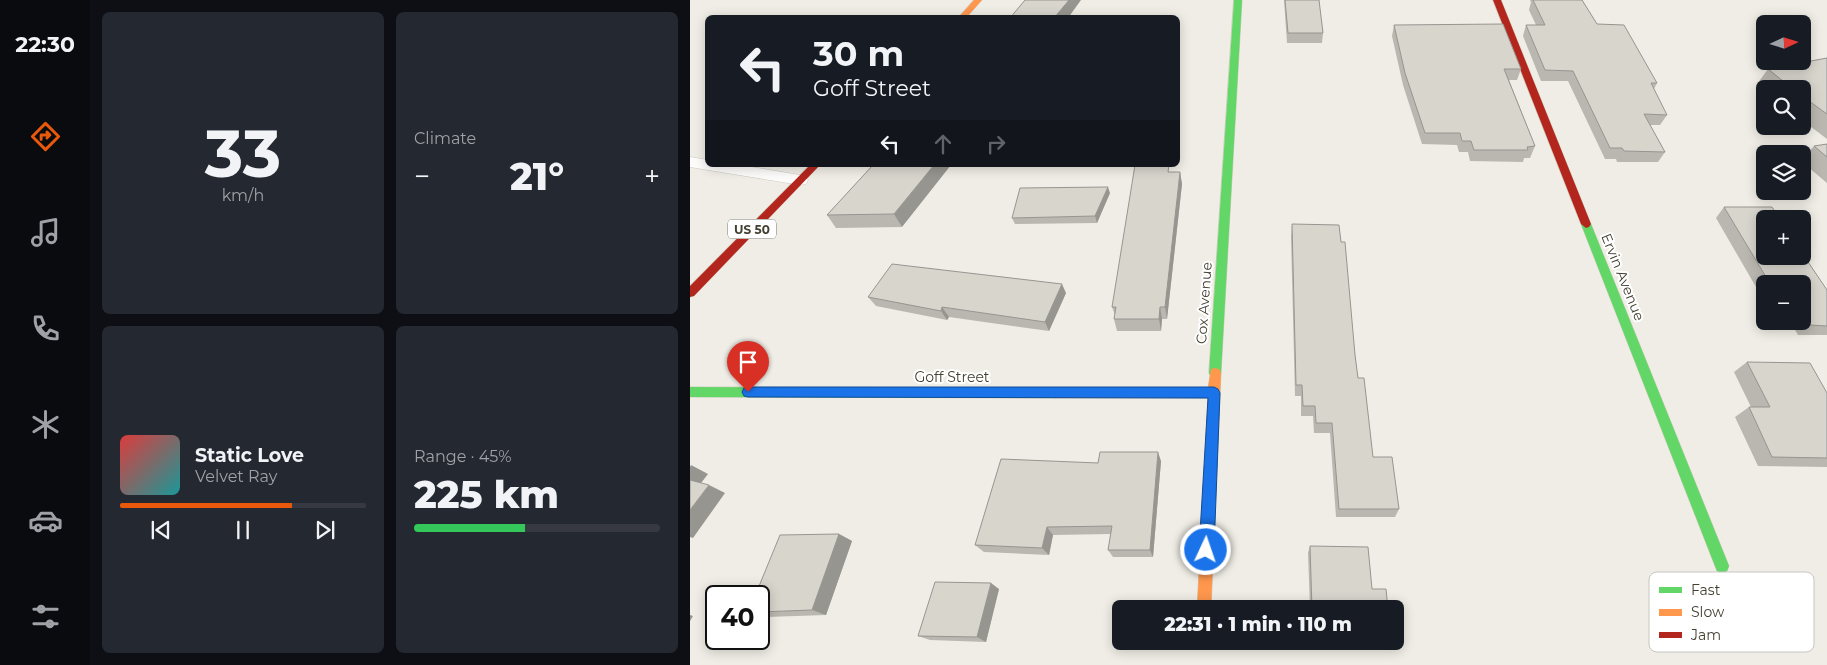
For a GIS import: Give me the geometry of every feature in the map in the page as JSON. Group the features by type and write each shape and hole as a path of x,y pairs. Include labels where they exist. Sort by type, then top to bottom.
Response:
{"street":[{"path":"964,15 978,0"},
{"name":"Cox Avenue","path":"1204,600 1214,393 1238,0"},
{"name":"Ervin Avenue","path":"1497,0 1722,566"},
{"name":"US 50","path":"690,293 812,167"},
{"name":"Goff Street","path":"690,392 1214,393"}],"lane":[{"path":"690,162 705,164"},
{"path":"721,167 800,180"}],"building":[{"path":"1025,0 1069,0 1056,15 1012,15"},
{"path":"1285,0 1319,0 1323,33 1288,33"},
{"path":"1533,0 1582,0 1597,24 1624,25 1657,83 1651,83 1667,115 1644,114 1665,152 1624,151 1622,148 1610,148 1573,71 1545,70 1526,25 1545,25"},
{"path":"1503,24 1521,69 1504,69 1535,146 1527,147 1528,150 1474,150 1471,141 1462,141 1460,133 1425,133 1405,73 1394,25"},
{"path":"1827,58 1827,114 1811,102 1811,80 1782,80 1769,70 1811,70 1811,61"},
{"path":"1827,144 1827,157 1814,146"},
{"path":"871,167 932,167 894,214 827,215"},
{"path":"1135,167 1169,167 1168,172 1180,172 1165,307 1160,307 1159,319 1114,319 1116,307 1112,307"},
{"path":"1108,187 1095,216 1012,218 1020,188"},
{"path":"1724,207 1772,207 1774,210 1756,210 1756,260"},
{"path":"1292,224 1339,225 1341,242 1345,242 1355,355 1358,378 1364,378 1373,457 1392,457 1399,509 1339,509 1332,423 1316,423 1315,406 1303,406 1302,385 1296,385"},
{"path":"892,264 1062,284 1045,322 942,307 941,311 868,297"},
{"path":"1759,265 1810,265 1827,290 1827,326 1811,325 1811,275 1765,275"},
{"path":"1747,362 1810,363 1827,393 1827,458 1772,457 1749,407 1770,407"},
{"path":"1100,452 1158,452 1150,550 1108,550 1112,526 1047,527 1042,548 975,545 1001,459 1098,463"},
{"path":"690,480 709,485 690,510"},
{"path":"839,534 812,610 770,612 770,585 760,585 780,535"},
{"path":"1310,546 1368,547 1372,589 1386,589 1387,600 1312,600"},
{"path":"935,582 991,583 977,637 918,636"}],"traffic: fast":[{"path":"1215,373 1238,0"},
{"path":"1586,224 1722,566"},
{"path":"690,392 1055,393"}],"traffic: slow":[{"path":"964,15 978,0"},
{"path":"1204,600 1215,373"},
{"path":"1055,393 1214,393"}],"traffic: jam":[{"path":"1497,0 1586,224"},
{"path":"690,293 813,167"}],"route":[{"path":"748,392 1214,393 1206,550"}]}
